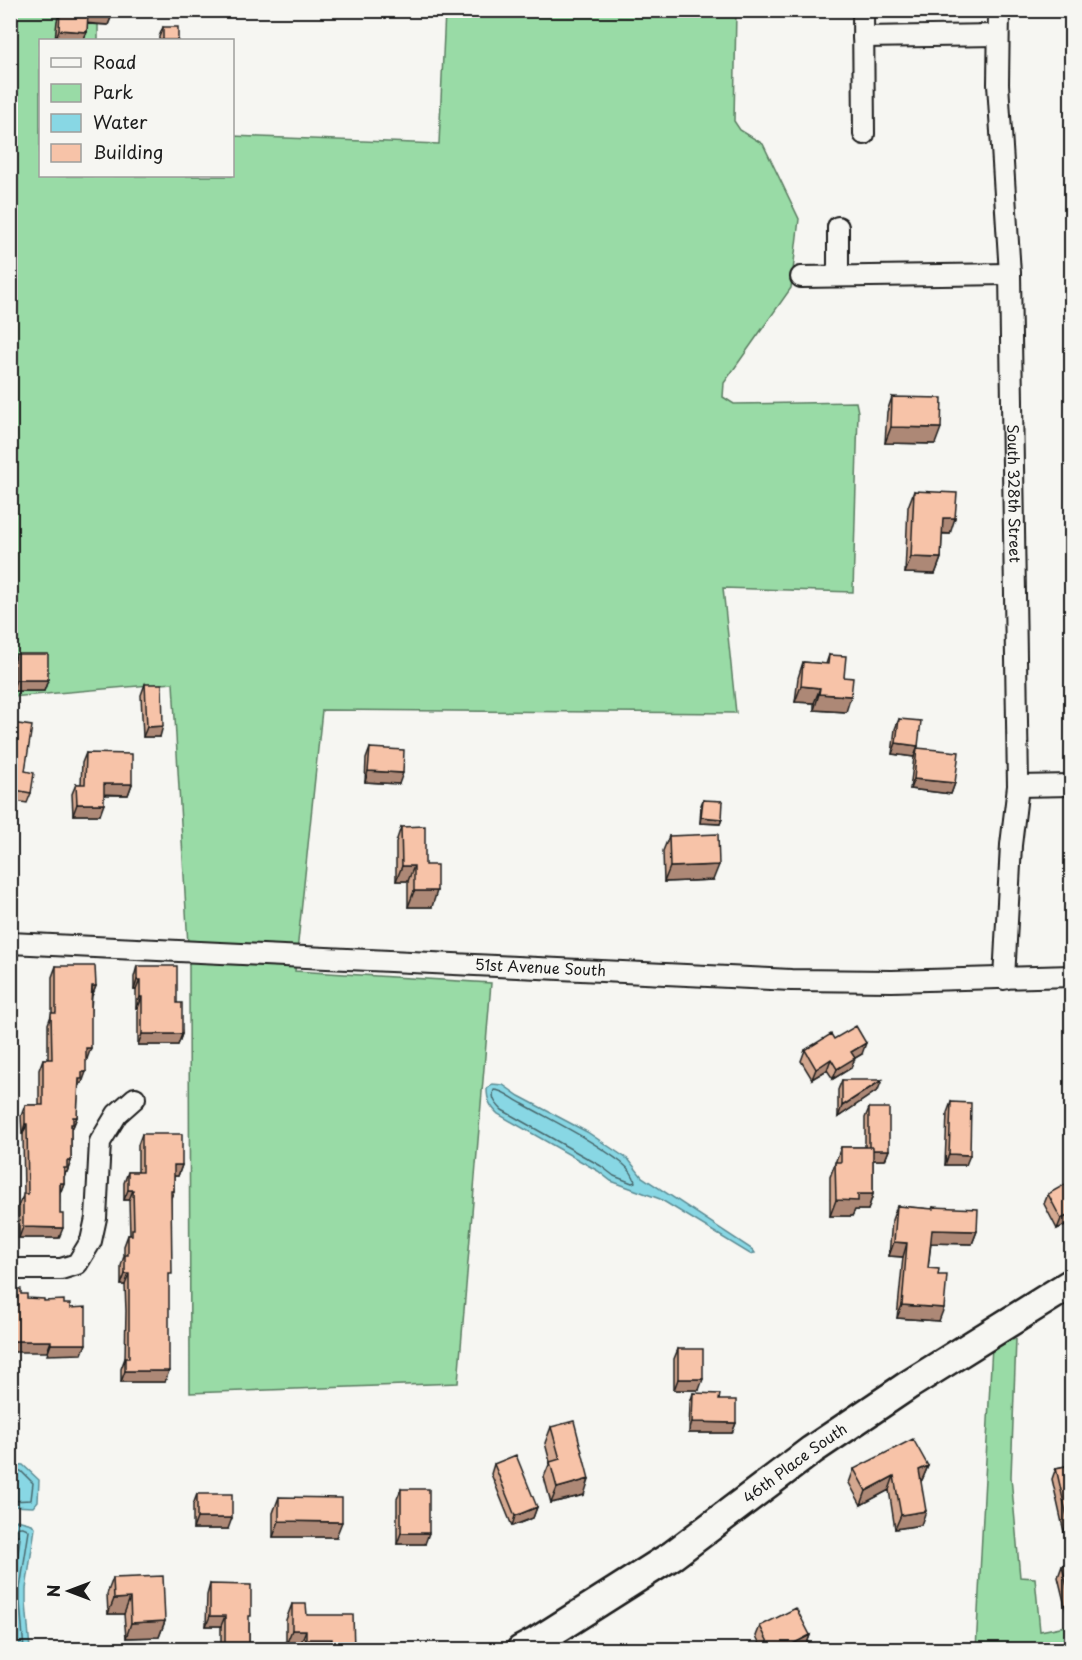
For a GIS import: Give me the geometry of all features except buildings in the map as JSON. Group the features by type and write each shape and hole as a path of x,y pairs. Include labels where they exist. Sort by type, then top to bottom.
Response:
{"street":[{"path":"863,10 864,134"},
{"name":"South 328th Street","path":"999,10 998,84 1010,274 1018,786 1011,845 1005,978"},
{"path":"863,37 998,35"},
{"path":"838,227 838,276"},
{"path":"801,277 1010,274"},
{"path":"1018,786 1071,785"},
{"name":"51st Avenue South","path":"10,943 791,980 892,981 1071,976"},
{"path":"10,1269 61,1269 77,1264 91,1240 96,1218 100,1142 117,1114 135,1098"},
{"name":"46th Place South","path":"521,1650 673,1555 812,1450 910,1384 1071,1283"}],"green space":[{"path":"11,11 98,11 98,39 39,39 39,177 234,177 234,136 439,144 445,11 736,11 734,121 740,130 763,144 799,219 791,288 724,383 723,397 734,404 856,402 858,412 853,592 723,588 736,713 322,710 295,971 491,983 458,1383 190,1393 189,963 173,683 11,697"},
{"path":"1016,1339 1011,1477 1020,1577 1035,1578 1040,1631 1071,1625 1071,1649 976,1650 992,1345"}],"water":[{"path":"492,1084 503,1085 587,1132 629,1160 642,1177 755,1253 750,1254 660,1199 611,1181 598,1171 498,1114 488,1096 487,1089"},
{"path":"11,1464 23,1465 39,1480 38,1501 33,1507 11,1506"},
{"path":"17,1520 32,1524 35,1528 26,1589 30,1649 11,1649 10,1523"}]}
